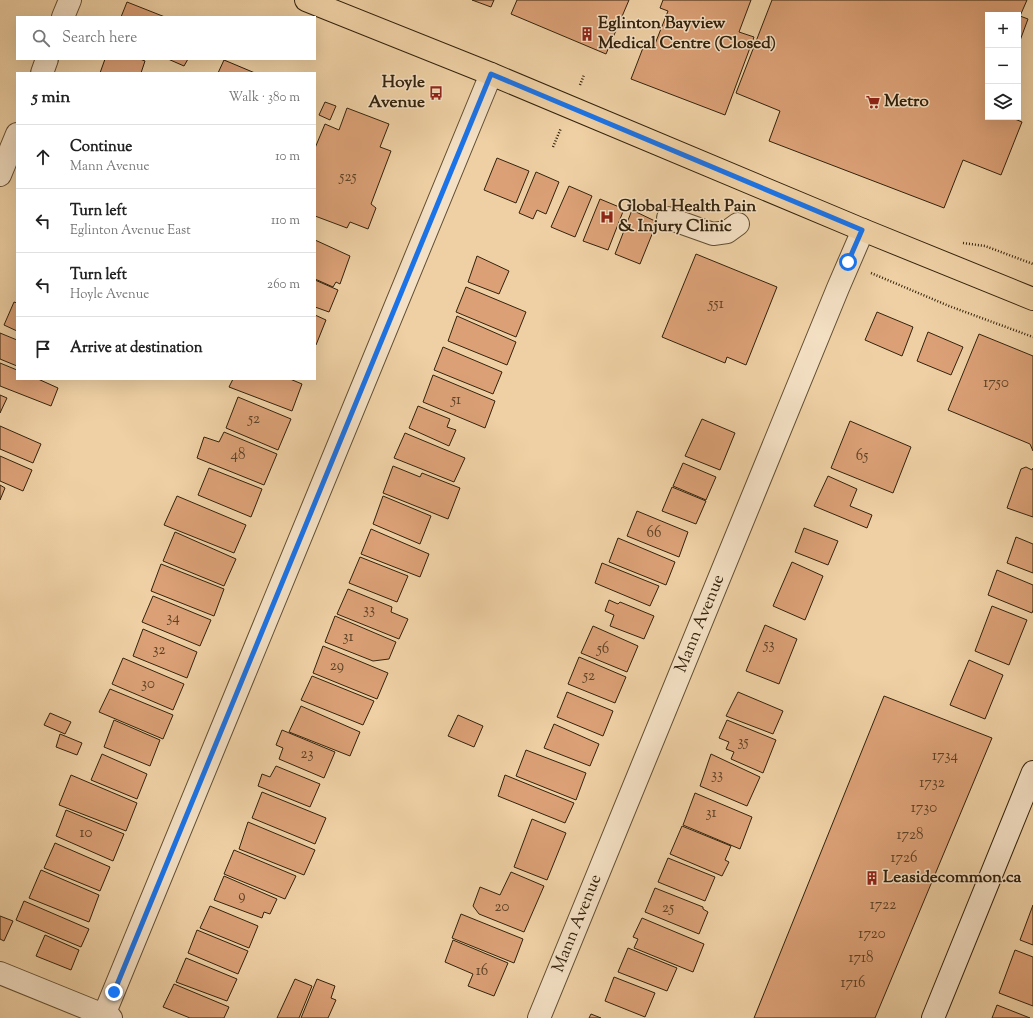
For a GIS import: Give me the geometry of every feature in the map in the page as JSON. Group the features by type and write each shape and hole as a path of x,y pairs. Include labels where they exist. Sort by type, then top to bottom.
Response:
{"main road":[{"path":"318,2 862,230 1033,299"}],"street":[{"path":"63,16 70,0"},
{"path":"42,72 47,60"},
{"path":"0,973 108,1016 491,74"},
{"path":"0,175 16,136"},
{"path":"668,218 713,234 727,232 738,224"},
{"name":"Mann Avenue","path":"539,1018 862,230"},
{"path":"933,1018 1033,772"}],"path":[{"path":"848,262 949,306 1033,337"}],"building":[{"path":"472,0 494,0 491,7"},
{"name":"Eglinton Bayview Medical Centre (Closed)","path":"517,0 629,0 606,54 511,14"},
{"path":"663,0 751,0 739,32 754,37 725,115 631,79 646,40 655,44 668,11 660,8"},
{"name":"Metro","path":"772,0 1027,0 1021,14 1021,12 985,12 985,120 1017,120 1022,122 1001,175 963,160 944,208 769,141 780,111 736,93"},
{"path":"127,2 162,16 121,16"},
{"name":"Metro","path":"1021,16 1028,19 1021,38"},
{"path":"105,60 145,61 141,72 100,72"},
{"path":"170,60 187,60 184,66"},
{"path":"224,60 253,72 218,72"},
{"path":"325,102 336,106 330,120 319,115"},
{"path":"347,108 389,124 380,147 391,151 371,204 376,208 368,229 350,222 347,228 316,216 316,146 325,124 339,130"},
{"path":"497,158 529,171 516,203 484,190"},
{"path":"536,172 559,182 546,214 537,210 533,219 519,213"},
{"path":"569,186 592,196 575,237 551,227"},
{"path":"600,199 624,209 608,250 583,241"},
{"path":"632,210 657,222 640,264 615,254"},
{"path":"316,240 350,256 340,284 336,282 333,287 316,279"},
{"path":"696,254 777,287 746,365 727,357 725,363 662,337"},
{"path":"477,256 509,271 499,294 468,282"},
{"path":"316,280 338,290 329,312 316,307"},
{"path":"466,287 526,312 516,337 456,312"},
{"path":"14,302 16,303 16,331 4,325"},
{"path":"877,312 913,327 902,356 865,340"},
{"path":"316,315 326,320 316,345"},
{"path":"457,316 516,342 507,365 448,341"},
{"path":"928,332 963,347 951,375 917,361"},
{"path":"0,333 16,340 16,366 0,359"},
{"path":"979,334 1033,356 1033,451 1030,444 948,410"},
{"path":"443,347 502,372 493,394 434,370"},
{"path":"0,363 16,370 16,380 40,380 58,388 51,406 0,386"},
{"path":"433,375 495,401 485,428 423,402"},
{"path":"232,380 292,380 302,384 292,411 229,387"},
{"path":"0,395 7,398 0,413"},
{"path":"238,397 291,419 278,450 226,428"},
{"path":"418,406 450,419 447,427 456,430 449,446 409,428"},
{"path":"702,419 735,433 720,470 685,456"},
{"path":"850,421 911,447 893,493 831,468"},
{"path":"0,426 41,444 33,463 0,449"},
{"path":"224,432 277,454 264,485 197,458 204,437 219,442"},
{"path":"405,433 465,458 454,482 394,458"},
{"path":"0,456 32,470 23,491 0,481"},
{"path":"683,463 716,477 706,500 673,486"},
{"path":"393,466 420,477 422,473 460,488 448,519 383,493"},
{"path":"1026,467 1032,470 1033,468 1033,517 1007,508 1021,469"},
{"path":"209,468 262,489 251,517 198,495"},
{"path":"828,476 857,489 850,506 872,515 867,528 814,506"},
{"path":"0,485 5,488 0,500"},
{"path":"672,487 706,501 696,524 662,511"},
{"path":"177,496 246,525 234,553 164,525"},
{"path":"383,496 431,516 420,544 373,524"},
{"path":"637,511 688,532 679,557 627,536"},
{"path":"804,528 838,541 828,565 795,552"},
{"path":"371,529 429,554 420,577 361,554"},
{"path":"175,532 236,559 224,586 163,561"},
{"path":"1016,537 1033,544 1033,573 1007,563"},
{"path":"618,538 675,562 666,585 609,562"},
{"path":"360,557 408,576 397,602 349,583"},
{"path":"792,562 823,576 805,620 773,606"},
{"path":"602,563 659,586 650,606 595,583"},
{"path":"161,564 224,589 214,616 151,591"},
{"path":"997,570 1033,585 1032,613 988,595"},
{"path":"348,589 392,607 391,612 408,619 399,639 337,614"},
{"path":"153,596 211,620 200,646 142,622"},
{"path":"609,600 618,604 620,602 654,616 644,639 610,626 614,615 605,611"},
{"path":"992,606 1027,620 1009,665 975,651"},
{"path":"335,616 396,642 389,659 373,661 325,642"},
{"path":"765,625 797,639 779,684 746,671"},
{"path":"593,626 638,646 627,672 581,653"},
{"path":"143,629 197,652 187,678 133,656"},
{"path":"323,646 388,673 377,699 313,673"},
{"path":"579,657 626,677 615,703 568,684"},
{"path":"123,658 184,684 173,710 112,684"},
{"path":"969,660 1003,675 985,719 950,705"},
{"path":"312,676 374,701 363,725 301,700"},
{"path":"110,689 173,715 163,739 99,712"},
{"path":"567,692 613,711 603,736 557,717"},
{"path":"738,692 783,711 773,734 726,716"},
{"name":"Leasidecommon.ca","path":"884,696 992,738 875,1018 754,1018"},
{"path":"301,706 360,732 350,756 289,732"},
{"path":"50,713 71,722 65,734 44,725"},
{"path":"458,715 483,726 474,747 448,736"},
{"path":"114,720 160,740 150,766 104,747"},
{"path":"727,720 776,740 763,773 731,759 734,752 726,749 729,742 719,738"},
{"path":"554,724 599,744 590,766 544,748"},
{"path":"282,730 335,752 324,778 279,759 283,748 276,745"},
{"path":"60,734 82,743 77,755 56,747"},
{"path":"526,750 586,773 576,800 516,776"},
{"path":"102,754 147,774 137,799 91,780"},
{"path":"711,754 760,777 747,806 700,786"},
{"path":"276,766 320,784 310,807 258,786 262,774 270,777"},
{"path":"71,775 137,803 126,831 59,805"},
{"path":"505,775 574,803 565,823 498,796"},
{"path":"262,792 326,818 315,844 252,818"},
{"path":"695,793 752,817 740,849 683,825"},
{"path":"66,810 124,834 113,861 56,836"},
{"path":"532,819 566,833 547,880 514,867"},
{"path":"248,822 315,850 304,875 239,849"},
{"path":"682,826 731,846 725,860 729,862 722,876 670,854"},
{"path":"55,843 110,867 100,891 44,868"},
{"path":"234,850 296,876 285,899 224,874"},
{"path":"668,858 715,877 705,901 658,882"},
{"path":"41,870 99,895 89,922 29,898"},
{"path":"511,872 544,886 524,932 479,914 473,906 480,887 500,895"},
{"path":"224,876 277,899 270,914 264,912 262,918 214,900"},
{"path":"655,888 703,907 703,909 708,912 699,934 645,912"},
{"path":"24,901 89,929 81,947 16,920"},
{"path":"1033,905 1033,945 1020,940"},
{"path":"210,906 258,926 249,948 200,928"},
{"path":"461,914 523,939 514,963 452,938"},
{"path":"0,916 13,921 4,941 0,939"},
{"path":"642,918 704,944 693,972 634,948 638,939 633,937"},
{"path":"197,930 248,951 238,974 188,953"},
{"path":"45,935 79,950 71,970 36,956"},
{"path":"453,940 508,963 494,996 468,986 473,974 445,962"},
{"path":"628,948 677,968 667,991 618,972"},
{"path":"1015,950 1033,957 1033,1006 999,993"},
{"path":"186,958 237,979 227,1001 176,982"},
{"path":"614,977 655,993 645,1017 605,1001"},
{"path":"295,979 312,986 299,1018 277,1018"},
{"path":"317,979 335,986 331,998 336,1000 328,1018 301,1018"},
{"path":"174,984 229,1007 224,1018 190,1018 163,1007"},
{"path":"997,1005 1030,1018 992,1018"},
{"path":"591,1014 601,1018 589,1018"}],"place":[{"name":"Eglinton Bayview Medical Centre (Closed)","path":"587,34"},
{"name":"Hoyle Avenue","path":"436,93"},
{"name":"Metro","path":"873,102"},
{"name":"Global Health Pain & Injury Clinic","path":"607,217"},
{"name":"Leasidecommon.ca","path":"872,878"}],"route":[{"path":"114,992 491,74 862,230 848,262"}]}
